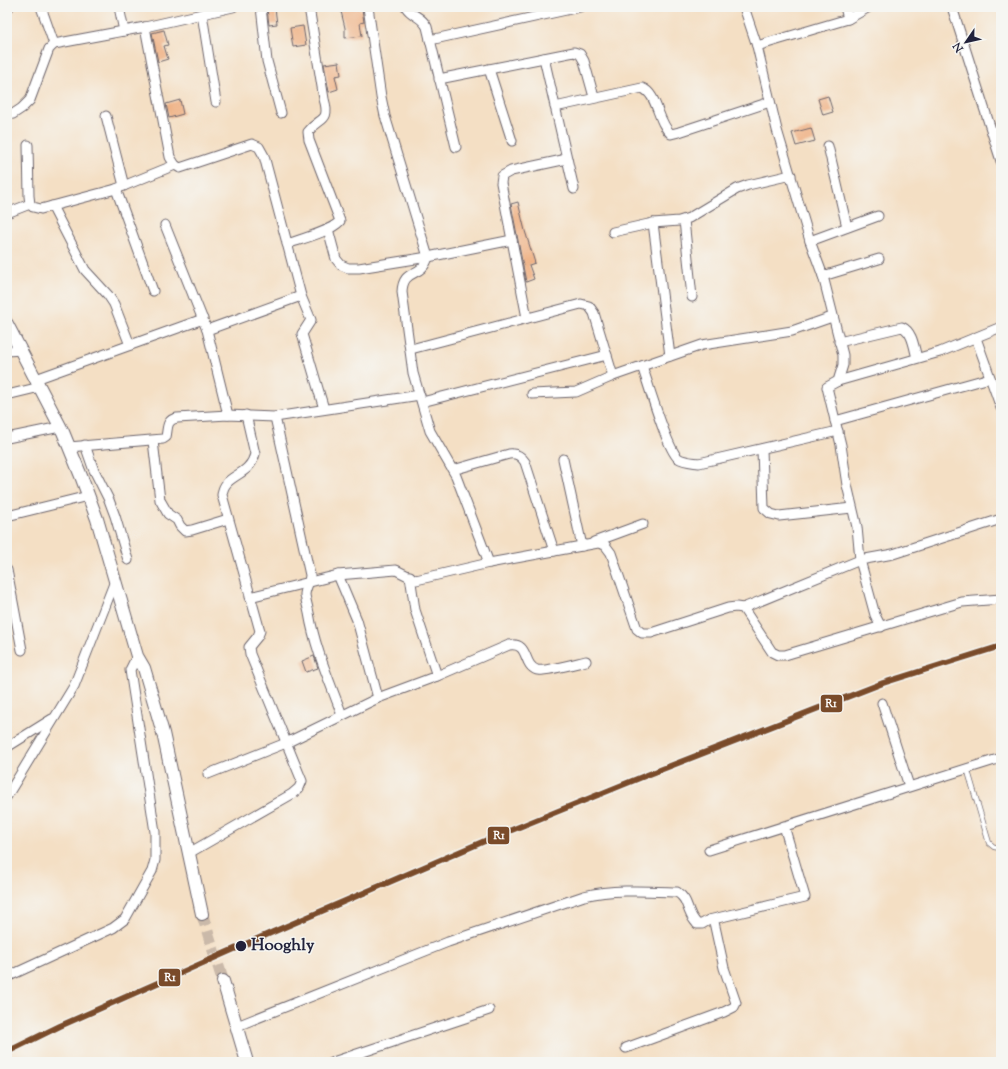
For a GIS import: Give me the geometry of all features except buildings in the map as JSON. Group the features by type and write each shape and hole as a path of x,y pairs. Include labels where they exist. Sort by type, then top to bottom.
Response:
{"street":[{"path":"41,7 54,44"},
{"path":"119,7 124,31"},
{"path":"7,115 13,114 30,100 49,49 54,44 145,27 233,7"},
{"path":"261,7 267,61 281,113"},
{"path":"287,244 336,226 340,221 309,140 308,132 325,116 326,109 309,7"},
{"path":"368,7 385,116 428,257 424,267 405,278 402,285 413,373 430,430 453,470 489,562"},
{"path":"406,7 409,12 424,20 427,28 456,147"},
{"path":"430,40 580,7"},
{"path":"744,7 757,46 770,102 810,241 823,276 832,318 843,355 843,365 838,381"},
{"path":"845,7 848,19"},
{"path":"757,46 848,19 869,7"},
{"path":"952,7 997,136 1001,161"},
{"path":"202,14 216,102"},
{"path":"145,27 170,157 175,165 180,168 252,144 259,147 264,156 301,296 311,320 302,334 324,410"},
{"path":"439,79 574,52 580,54 584,61 594,97"},
{"path":"544,58 574,189"},
{"path":"489,69 512,141"},
{"path":"555,107 594,97 642,88 647,90 652,97 662,123 666,130 671,134 770,102"},
{"path":"106,116 120,188 153,291"},
{"path":"28,145 30,204 33,207 41,209 120,188 175,165"},
{"path":"828,146 847,227"},
{"path":"527,318 501,183 502,176 511,171 567,159"},
{"path":"613,232 653,223 684,220 737,189 791,175"},
{"path":"7,213 30,204"},
{"path":"52,206 85,270 108,295 114,304 130,345"},
{"path":"810,241 878,216"},
{"path":"684,220 692,296"},
{"path":"653,223 670,356"},
{"path":"165,226 207,330 228,415"},
{"path":"328,229 336,259 341,265 348,268 359,268 428,257 512,240"},
{"path":"823,276 879,259"},
{"path":"207,330 301,296"},
{"path":"411,349 581,304 589,306 594,313 613,376"},
{"path":"532,394 576,392 613,376 702,345 792,331 832,318"},
{"path":"7,395 130,345 202,319"},
{"path":"7,324 60,427 97,519 137,656 144,668 163,733 202,914"},
{"path":"839,342 902,327 907,329 911,336 917,358"},
{"path":"880,627 875,616 860,560 857,527 838,432 827,387 838,381 940,352 1001,327"},
{"path":"976,338 1001,408"},
{"path":"7,351 21,350"},
{"path":"69,447 153,440 166,437 171,419 228,415 275,417 421,398 607,355"},
{"path":"642,366 672,452 679,459 699,463 838,432"},
{"path":"835,422 990,378"},
{"path":"189,853 292,794 299,788 302,782 250,654 249,648 260,631 222,495 222,488 228,481 251,465 255,454 246,415"},
{"path":"275,417 310,575 310,583 305,595 312,629 316,646 342,715"},
{"path":"7,438 60,427"},
{"path":"153,440 160,500 168,514 177,520 185,531 228,519"},
{"path":"85,445 92,468 109,500 115,516 128,560"},
{"path":"762,449 764,508 771,514 779,516 852,508"},
{"path":"453,470 509,454 516,454 522,457 526,462 554,550"},
{"path":"563,459 585,545"},
{"path":"7,516 88,496"},
{"path":"250,597 338,575 396,570 416,580 489,562 598,543 605,545 611,553 634,622 637,629 642,634 651,633 728,608 743,608 860,560 893,554 1001,519"},
{"path":"585,545 643,524"},
{"path":"7,570 22,650"},
{"path":"338,575 357,620 378,698"},
{"path":"410,576 415,610 437,676"},
{"path":"7,796 74,686 115,581"},
{"path":"743,608 767,646 772,652 778,655 880,627 962,602 1001,599"},
{"path":"208,774 286,743 378,698 437,676 509,645 515,644 521,647 531,665 537,670 544,670 586,661"},
{"path":"7,977 114,928 125,919 152,871 155,860 156,832 130,670 137,656"},
{"path":"882,703 909,786"},
{"path":"7,746 55,717"},
{"path":"709,850 1001,758"},
{"path":"237,1026 448,942 595,893 616,891 677,892 686,902 691,916 697,924 702,924 709,920 805,897 784,826"},
{"path":"626,1048 734,1007 736,1003 735,998 724,968 714,922 709,920"},
{"path":"223,980 247,1062"},
{"path":"333,1062 489,1010"}],"lane":[{"path":"967,768 989,843 994,847 1001,848"}],"tunnel":[{"path":"202,914 223,981"}],"transit line":[{"name":"R1","path":"7,1052 60,1026 487,840 642,777 883,683 1001,646"}],"place":[{"name":"Hooghly","path":"241,946"}]}
